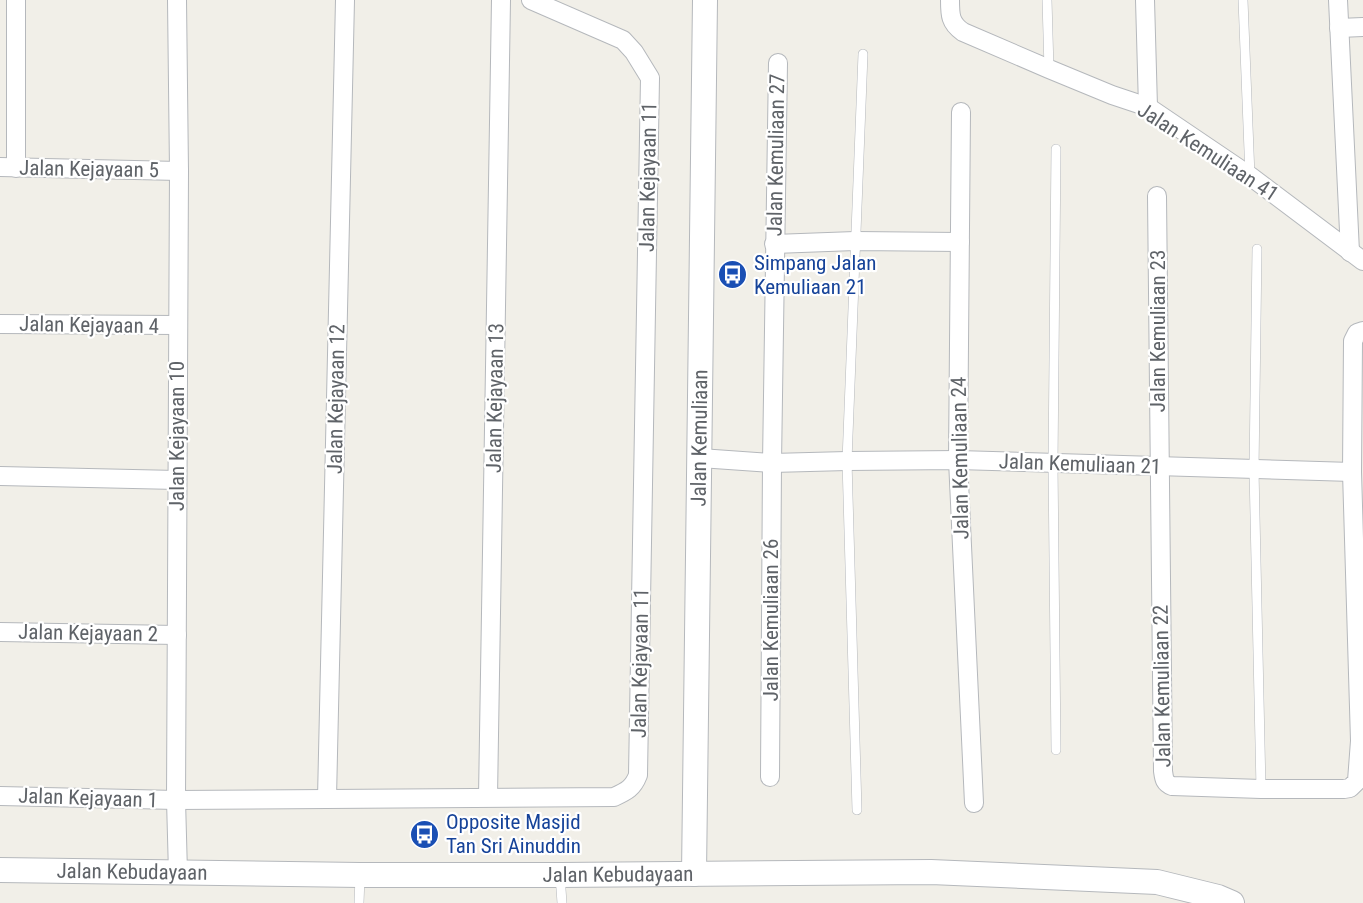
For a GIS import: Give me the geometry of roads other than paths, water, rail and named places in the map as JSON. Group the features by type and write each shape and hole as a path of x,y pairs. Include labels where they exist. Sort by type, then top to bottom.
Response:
{"street":[{"name":"Jalan Kejayaan 10","path":"177,0 179,171 176,800 178,873"},
{"name":"Jalan Kejayaan 12","path":"327,798 345,0"},
{"name":"Jalan Kejayaan 13","path":"488,797 501,0"},
{"name":"Jalan Kejayaan 11","path":"176,800 615,797 634,784 638,775 650,78 634,52 623,40 531,0"},
{"name":"Jalan Kemuliaan","path":"694,874 705,0"},
{"path":"1145,0 1148,107"},
{"path":"1338,0 1357,257"},
{"name":"Jalan Kemuliaan 41","path":"950,7 952,21 963,32 1112,95 1148,107 1250,176 1357,257"},
{"path":"8,167 11,10"},
{"path":"1339,28 1363,27"},
{"name":"Jalan Kemuliaan 27","path":"772,463 778,63"},
{"name":"Jalan Kemuliaan 24","path":"961,112 958,460 974,803"},
{"name":"Jalan Kejayaan 5","path":"8,167 179,171"},
{"name":"Jalan Kemuliaan 23","path":"1157,196 1159,466"},
{"path":"774,244 855,241 960,242"},
{"name":"Jalan Kejayaan 4","path":"0,324 178,325"},
{"path":"1358,336 1352,472 1362,741"},
{"name":"Jalan Kemuliaan 21","path":"700,458 772,463 958,460 1352,472"},
{"name":"Jalan Kemuliaan 26","path":"770,777 772,463"},
{"name":"Jalan Kemuliaan 22","path":"1159,466 1164,780 1172,786 1261,789 1350,788 1357,781 1362,741"},
{"path":"0,476 177,480"},
{"name":"Jalan Kejayaan 2","path":"0,632 177,635"},
{"name":"Jalan Kejayaan 1","path":"0,795 176,800"},
{"name":"Jalan Kebudayaan","path":"0,870 360,875 931,872 1157,882 1218,897 1232,903"}],"lane":[{"path":"1047,0 1049,69"},
{"path":"1243,0 1250,176"},
{"path":"857,810 847,461 863,54"},
{"path":"1056,149 1053,464 1056,750"},
{"path":"1257,249 1254,470 1261,789"},
{"path":"359,903 360,875"},
{"path":"560,875 562,903"}],"place":[{"name":"Simpang Jalan Kemuliaan 21","path":"733,275"},
{"name":"Opposite Masjid Tan Sri Ainuddin","path":"425,834"}]}
